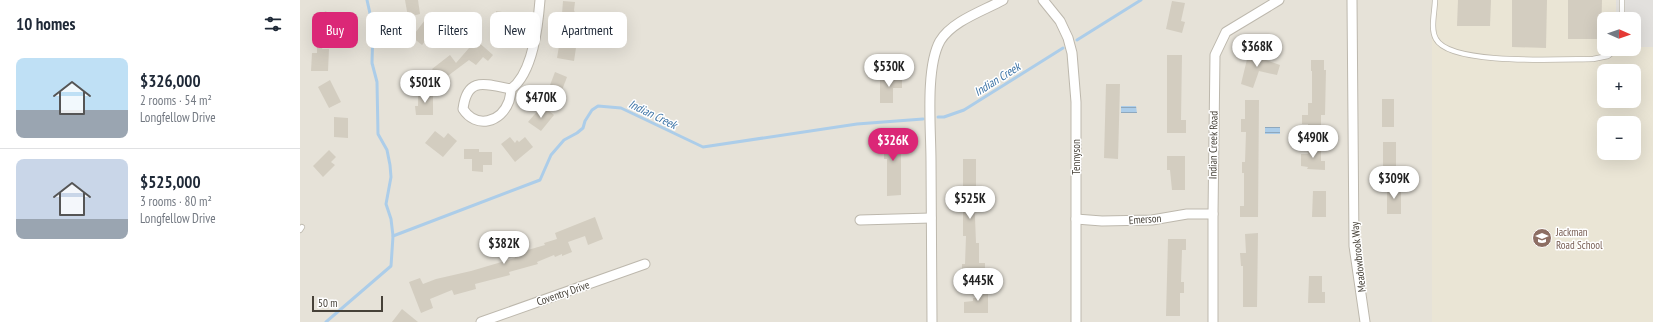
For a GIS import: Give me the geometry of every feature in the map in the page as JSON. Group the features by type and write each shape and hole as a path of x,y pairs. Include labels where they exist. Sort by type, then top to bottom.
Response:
{"street":[{"path":"511,89 476,84 469,88 464,99 463,109 473,119 489,121 499,116 509,102 511,89 525,74 530,61 540,0"},
{"path":"932,322 931,72 934,55 941,40 960,22 1003,0"},
{"name":"Tennyson","path":"1043,0 1060,21 1068,38 1072,54 1076,102 1076,322"},
{"name":"Indian Creek Road","path":"1213,322 1215,55 1226,32 1279,0"},
{"name":"Meadowbrook Way","path":"1352,0 1354,246 1365,322"},
{"name":"Emerson","path":"1076,219 1102,221 1152,220 1187,214 1213,214"},
{"path":"860,220 931,218"},
{"name":"Coventry Drive","path":"481,322 646,264"}],"lane":[{"path":"1436,0 1434,30 1436,39 1441,46 1465,55 1483,58 1594,59 1608,56"},
{"path":"1622,0 1622,12"}],"shaded area":[{"path":"300,0 1653,0 1653,322 300,322"},
{"name":"Jackman Road School","path":"1432,0 1653,0 1653,322 1432,322"},
{"path":"1616,0 1653,0 1653,47 1641,47 1641,12 1616,12"}],"water":[{"path":"1121,106 1136,106 1137,113 1121,113"},
{"path":"1265,127 1280,127 1280,134 1265,134"}],"building":[{"path":"405,0 418,0 420,14 416,15 416,12 407,12"},
{"path":"1458,0 1491,0 1490,26 1457,26"},
{"path":"1512,0 1547,0 1546,48 1512,47"},
{"path":"1568,0 1602,0 1602,12 1597,12 1597,39 1568,39"},
{"path":"563,1 575,2 575,12 562,12"},
{"path":"1172,1 1185,3 1181,21 1185,22 1182,33 1166,29"},
{"path":"424,21 424,43 422,45 416,40 416,32"},
{"path":"482,45 493,55 488,61 483,57 476,65 469,60 441,81 432,69 450,55 456,63 469,48 482,48"},
{"path":"317,48 329,49 328,71 311,71 312,53 317,53"},
{"path":"559,48 576,48 574,61 557,58"},
{"path":"1249,51 1267,56 1266,60 1280,65 1277,75 1259,71 1253,88 1241,84"},
{"path":"1167,55 1182,55 1181,120 1186,120 1186,133 1167,133"},
{"path":"1311,60 1324,60 1324,70 1326,70 1325,115 1321,115 1321,132 1308,132 1308,124 1302,124 1302,115 1308,115 1308,103 1312,103"},
{"path":"555,72 567,77 559,98 547,93"},
{"path":"902,76 902,88 893,88 893,103 880,103 880,77"},
{"path":"330,80 341,102 329,108 318,87"},
{"path":"1106,84 1120,84 1118,159 1104,158"},
{"path":"418,93 433,93 433,115 416,115 415,106 418,106"},
{"path":"1382,99 1394,99 1394,127 1382,127"},
{"path":"1245,100 1259,100 1258,217 1240,217 1240,206 1244,206 1244,173 1242,173 1242,162 1245,162 1246,132 1241,132 1241,119 1245,119"},
{"path":"544,107 554,115 541,131 528,122"},
{"path":"334,117 348,118 348,138 334,137"},
{"path":"884,129 897,129 897,149 901,149 901,195 887,196 887,159 884,159"},
{"path":"435,131 444,138 448,133 457,141 443,157 425,143"},
{"path":"510,137 515,143 517,140 519,142 525,137 533,147 515,162 501,144"},
{"path":"1383,142 1396,142 1396,169 1383,169"},
{"path":"1307,146 1321,146 1321,161 1325,161 1325,170 1307,169 1308,167 1301,166 1301,154 1308,154"},
{"path":"464,149 479,149 479,152 492,152 492,165 483,165 483,172 472,171 472,159 464,159"},
{"path":"329,150 336,157 331,162 335,165 323,177 313,166"},
{"path":"1167,156 1185,156 1185,190 1172,190 1170,170 1167,170"},
{"path":"963,159 976,159 976,192 974,192 976,243 979,243 979,263 985,263 985,270 979,270 979,274 962,274 962,264 965,264 966,236 963,236"},
{"path":"1387,187 1401,187 1401,214 1387,214"},
{"path":"1313,191 1326,191 1326,217 1312,217"},
{"path":"595,217 603,239 588,245 585,236 568,242 572,252 562,256 562,254 555,257 554,255 537,262 538,264 509,272 510,275 475,284 476,289 454,295 452,290 430,299 433,308 421,313 409,282 420,278 423,284 436,279 471,271 515,258 514,254 545,245 544,243 557,239 555,233"},
{"path":"1258,233 1257,307 1243,307 1243,266 1241,266 1240,253 1246,253 1245,234"},
{"path":"1168,239 1186,239 1186,250 1182,250 1181,282 1184,282 1184,293 1180,293 1180,316 1166,316"},
{"path":"1309,276 1322,276 1322,292 1325,292 1325,303 1308,303"},
{"path":"976,287 988,287 988,313 964,313 964,302 973,301 973,298 976,298"},
{"path":"402,309 418,322 392,322"}],"waterway":[{"path":"367,0 373,27 372,63 377,82 378,134 387,150 390,165 391,177 386,204 391,219 393,236"},
{"name":"Indian Creek","path":"1077,40 1141,0"},
{"name":"Indian Creek","path":"938,117 944,117 964,110 1063,48"},
{"name":"Indian Creek","path":"326,322 391,266 393,236 540,180 551,155 564,140 583,128 585,121 592,110 598,106 621,108 703,147 857,124 923,119"}],"place":[{"name":"Jackman Road School","path":"1542,238"}]}
